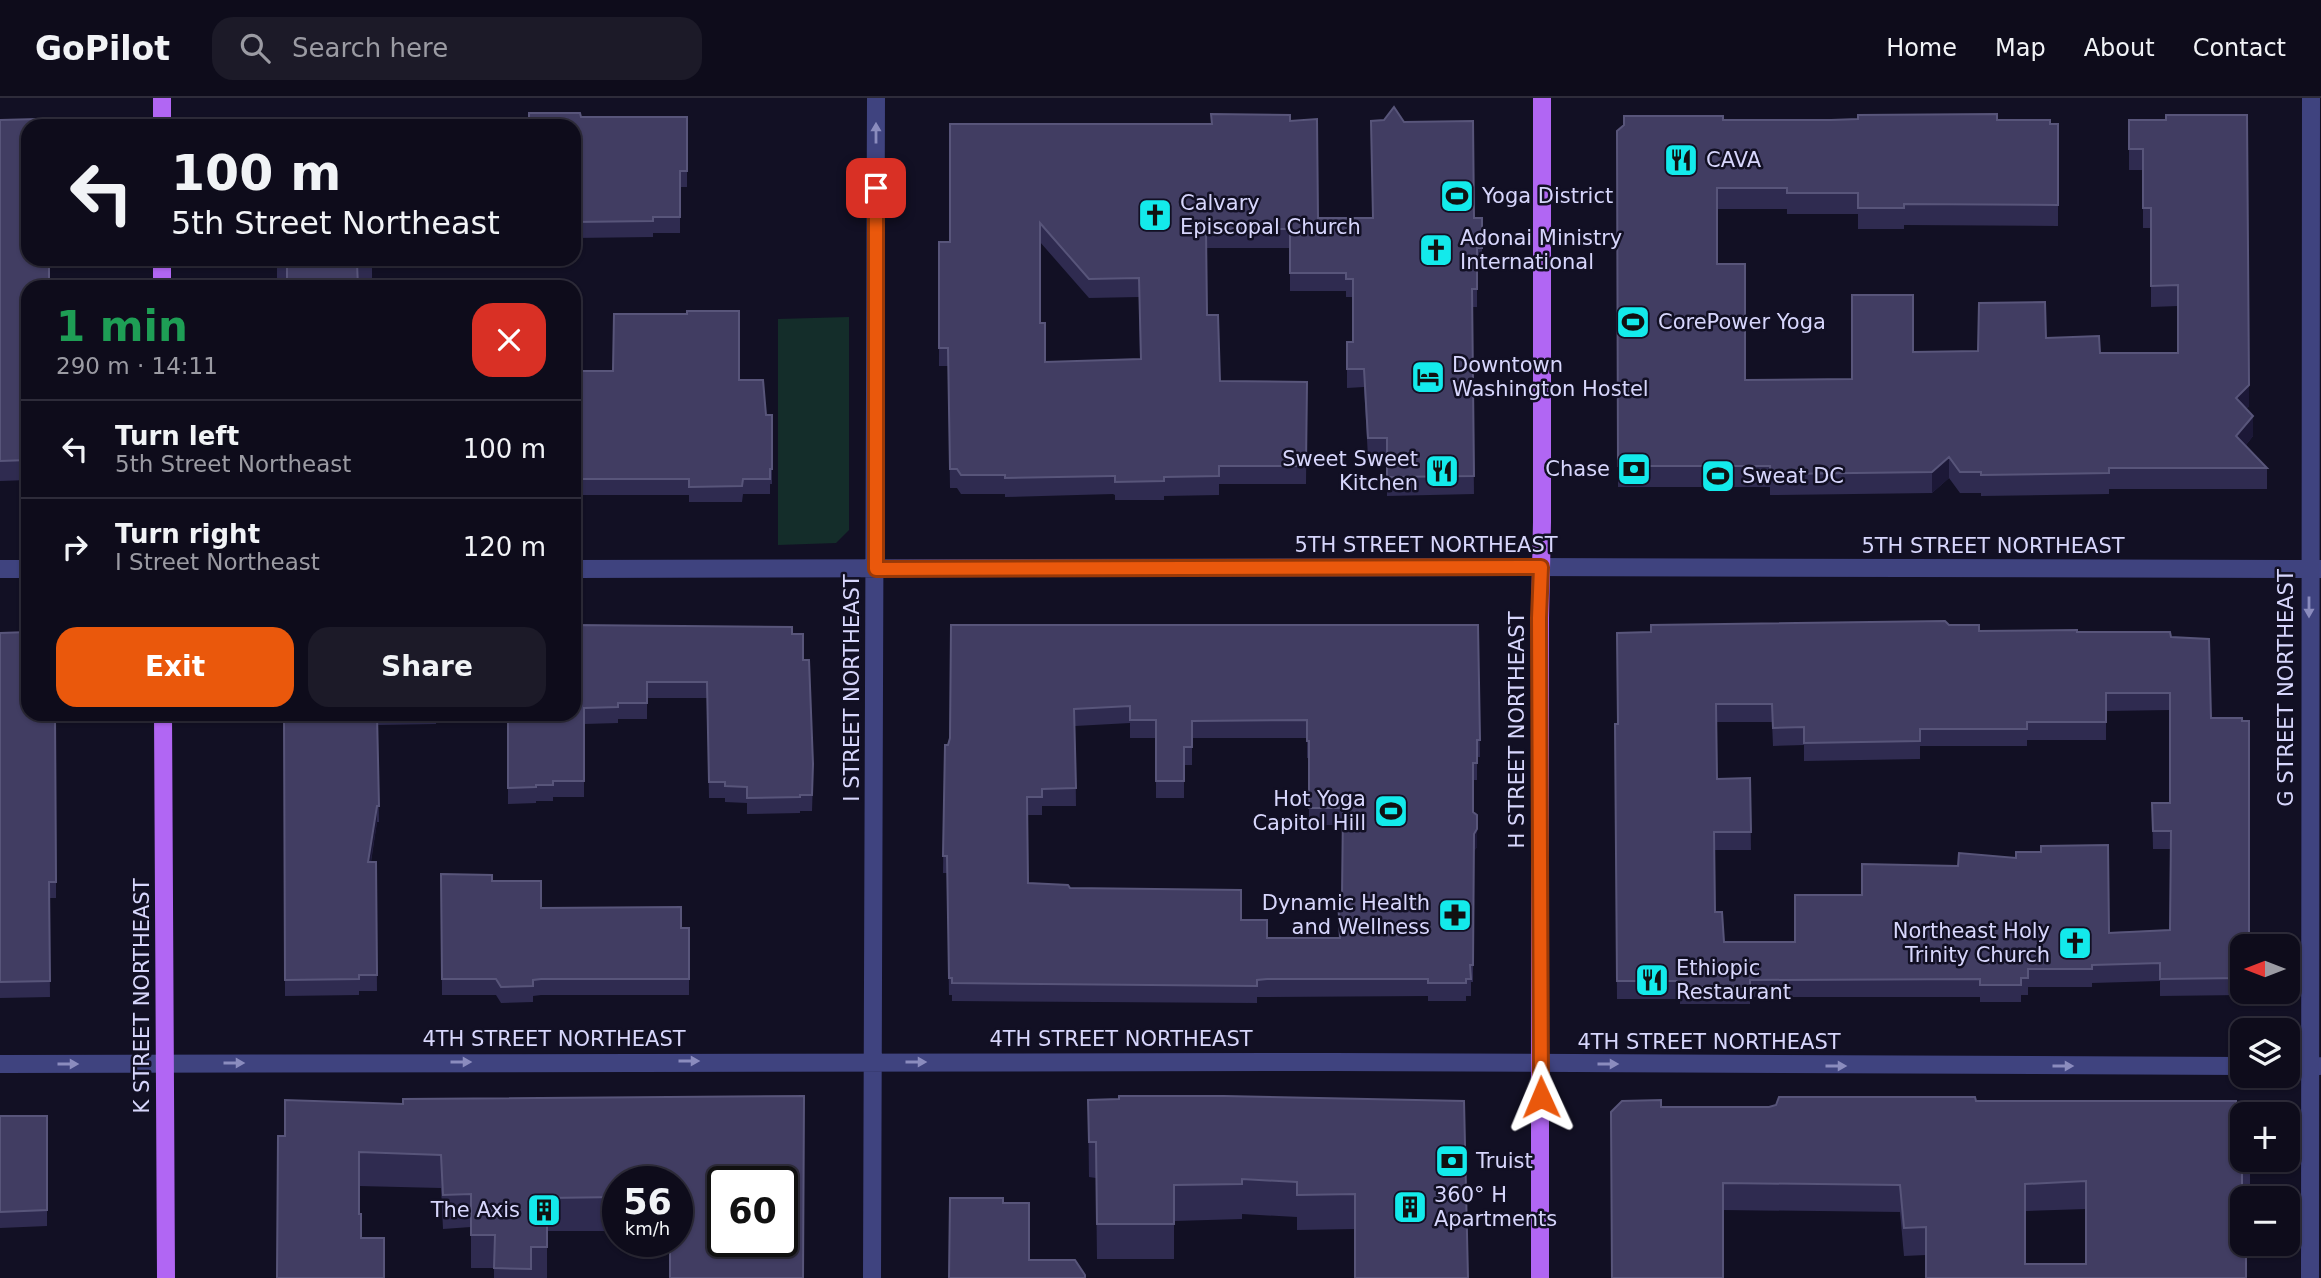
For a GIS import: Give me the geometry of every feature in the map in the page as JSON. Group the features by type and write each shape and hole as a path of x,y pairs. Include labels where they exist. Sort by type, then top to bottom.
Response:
{"main road":[{"path":"162,98 162,119"},
{"name":"H STREET NORTHEAST","path":"1540,1278 1539,618 1542,98"},
{"name":"K STREET NORTHEAST","path":"163,721 166,1278"}],"street":[{"name":"I STREET NORTHEAST","path":"872,1278 876,98"},
{"name":"G STREET NORTHEAST","path":"2310,1278 2315,1066 2311,98"},
{"path":"0,569 21,569"},
{"name":"5TH STREET NORTHEAST","path":"581,569 2315,569"},
{"name":"4TH STREET NORTHEAST","path":"0,1064 872,1062 2230,1066"}],"green space":[{"path":"849,317 849,530 836,543 778,545 778,319"}],"building":[{"path":"1394,107 1404,122 1473,121 1474,218 1482,218 1482,248 1477,248 1477,289 1472,289 1474,476 1387,477 1387,438 1368,438 1364,369 1347,369 1347,342 1353,342 1353,279 1346,279 1346,273 1290,273 1290,229 1206,229 1207,315 1218,315 1220,381 1307,382 1306,466 1219,466 1219,476 1164,477 1164,481 1115,482 1115,476 1005,478 1005,475 961,475 957,469 950,469 948,348 939,348 939,242 950,242 950,124 1212,124 1211,114 1290,115 1290,121 1317,119 1318,218 1373,218 1371,121 1384,120","holes":["1040,223 1089,279 1139,278 1141,359 1045,362 1045,323 1040,323"]},
{"path":"529,113 580,113 581,117 687,117 687,171 680,171 680,217 653,217 653,221 581,222 581,119 452,119 529,118"},
{"path":"1997,114 1997,120 2050,120 2050,124 2058,124 2058,205 1904,204 1904,208 1858,208 1858,193 1787,193 1787,188 1717,188 1717,264 1745,264 1745,380 1852,379 1852,295 1913,295 1913,352 1978,351 1979,303 2045,302 2046,338 2099,336 2100,353 2178,353 2178,285 2151,286 2151,208 2143,208 2143,149 2129,149 2129,120 2166,120 2166,115 2247,115 2249,385 2236,398 2253,416 2236,436 2267,468 2109,468 2109,473 1981,475 1981,472 1960,472 1949,457 1932,472 1770,474 1770,466 1618,466 1617,131 1624,125 1624,116 1831,120 1858,119 1858,115"},
{"path":"21,119 21,266 49,266 49,280 21,280 21,460 0,461 0,120"},
{"path":"287,266 357,266 358,280 287,280"},
{"path":"687,311 739,311 739,380 763,380 766,415 772,415 770,479 743,479 742,486 689,487 689,479 581,479 581,371 613,371 614,314 687,314"},
{"path":"1945,621 1949,625 1979,625 1979,631 2170,632 2171,637 2209,639 2211,718 2242,718 2242,721 2249,721 2249,934 2230,934 2230,978 2160,979 2160,963 2092,965 2092,969 2028,969 2028,978 2021,978 2021,985 1980,985 1980,979 1750,980 1750,987 1680,987 1680,981 1617,981 1617,633 1651,632 1651,625","holes":["2106,693 2170,693 2170,803 2152,803 2153,831 2171,831 2170,930 2109,933 2108,845 2041,846 2041,852 2016,852 2016,858 1959,853 1958,866 1862,864 1862,895 1795,895 1795,942 1724,942 1722,912 1715,912 1714,832 1751,832 1750,778 1717,779 1716,704 1772,704 1773,728 1804,727 1804,743 1920,741 1920,729 2027,729 2027,722 2106,722"]},
{"path":"581,625 792,627 792,634 803,634 803,660 809,660 812,795 747,798 747,787 709,782 707,682 647,682 647,703 618,703 618,707 584,708 584,781 553,781 553,785 508,788 508,721 581,721"},
{"path":"951,625 1478,625 1480,740 1477,740 1477,763 1473,763 1473,812 1477,815 1477,829 1474,834 1471,979 1466,979 1466,983 1428,983 1428,979 1267,979 1257,980 1257,986 952,983 952,978 949,978 947,856 943,856 945,745 948,745","holes":["1130,706 1130,720 1156,720 1156,781 1184,781 1184,747 1192,747 1192,721 1307,720 1309,808 1343,808 1342,898 1338,898 1340,938 1267,938 1267,920 1241,920 1241,890 1070,888 1068,885 1028,883 1027,797 1042,797 1042,789 1076,788 1074,709"]},
{"path":"21,632 21,721 55,721 56,882 49,882 50,981 0,982 0,633"},
{"path":"284,721 377,721 379,806 368,862 376,862 377,975 359,975 359,979 285,980"},
{"path":"441,874 492,875 492,881 541,881 541,908 681,907 681,928 689,928 689,979 541,979 533,980 533,986 501,987 496,979 442,979"},
{"path":"804,1096 803,1278 670,1278 670,1257 693,1257 693,1166 602,1166 602,1197 547,1198 547,1247 531,1247 531,1269 494,1268 495,1235 471,1235 471,1194 443,1195 441,1155 359,1152 361,1238 384,1238 384,1278 277,1278 278,1136 285,1136 285,1100 403,1104 403,1099"},
{"path":"1119,1096 1464,1101 1468,1278 1355,1278 1355,1194 1297,1195 1297,1182 1242,1179 1242,1184 1174,1185 1174,1224 1097,1224 1096,1142 1089,1142 1088,1100 1119,1099"},
{"path":"1779,1097 1975,1097 1976,1101 2236,1101 2230,1102 2230,1172 2242,1172 2242,1186 2230,1186 2230,1256 2246,1256 2246,1278 1926,1278 1926,1227 1904,1228 1900,1185 1723,1183 1723,1278 1612,1278 1611,1112 1622,1101 1661,1100 1661,1107 1776,1105","holes":["2086,1181 2086,1264 2025,1264 2025,1184"]},
{"path":"0,1116 47,1116 47,1210 0,1212"},
{"path":"950,1198 1003,1198 1003,1203 1029,1203 1029,1260 1075,1260 1085,1278 949,1278"}],"place":[{"name":"CAVA","path":"1681,160"},
{"name":"Yoga District","path":"1457,196"},
{"name":"Calvary Episcopal Church","path":"1155,215"},
{"name":"Adonai Ministry International","path":"1436,250"},
{"name":"CorePower Yoga","path":"1633,322"},
{"name":"Downtown Washington Hostel","path":"1428,377"},
{"name":"Chase","path":"1634,469"},
{"name":"Sweet Sweet Kitchen","path":"1442,471"},
{"name":"Sweat DC","path":"1718,476"},
{"name":"Hot Yoga Capitol Hill","path":"1391,811"},
{"name":"Dynamic Health and Wellness","path":"1455,915"},
{"name":"Northeast Holy Trinity Church","path":"2075,943"},
{"name":"Ethiopic Restaurant","path":"1652,980"},
{"name":"Truist","path":"1452,1161"},
{"name":"360° H Apartments","path":"1410,1207"},
{"name":"The Axis","path":"544,1210"}],"route":[{"path":"876,188 876,569 1541,567 1541,1097"}]}
